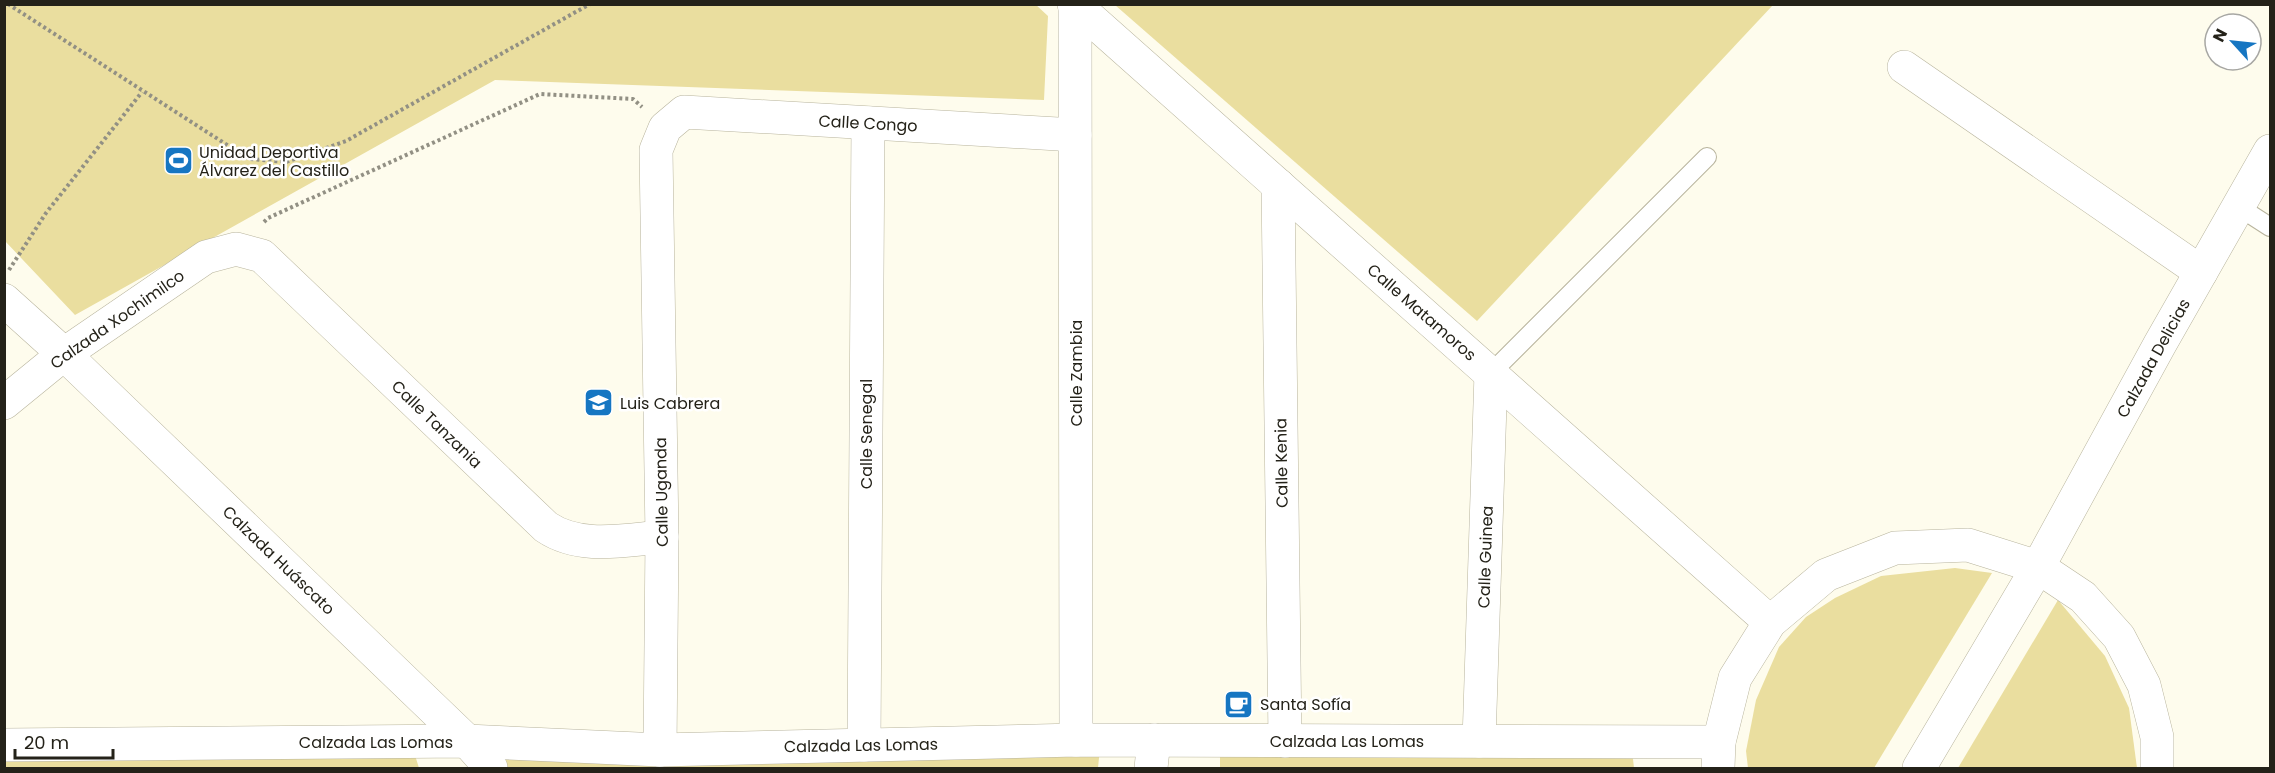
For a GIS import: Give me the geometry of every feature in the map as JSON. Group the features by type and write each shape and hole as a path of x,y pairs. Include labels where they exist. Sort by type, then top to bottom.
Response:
{"street":[{"name":"Calle Zambia","path":"1074,5 1077,740"},
{"name":"Calle Matamoros","path":"1074,5 1770,622"},
{"path":"1904,67 2201,272"},
{"name":"Calle Congo","path":"665,128 684,112 1075,135"},
{"name":"Calle Senegal","path":"864,745 868,123"},
{"name":"Calle Uganda","path":"660,750 662,537 656,150 665,128"},
{"name":"Calzada Delicias","path":"1919,768 2038,567 2201,272 2271,151"},
{"name":"Calle Kenia","path":"1278,184 1285,741"},
{"name":"Calzada Xochimilco","path":"4,403 64,354 206,257 236,249"},
{"name":"Calle Tanzania","path":"236,249 262,256 551,531 563,537 584,542 662,537"},
{"name":"Calzada Huáscato","path":"6,288 64,354 467,741 491,768"},
{"name":"Calle Guinea","path":"1479,741 1491,373"},
{"path":"1718,755 1735,678 1770,622 1826,574 1895,548 1968,545 2038,567 2083,597 2119,637 2144,685 2157,737 2157,768"},
{"name":"Calzada Las Lomas","path":"4,744 467,741 660,750 1077,740 1152,754 1220,754 1285,741 1479,741 1718,755"}],"lane":[{"path":"1491,373 1707,157"},
{"path":"2239,207 2271,227"}],"path":[{"path":"8,4 249,159 286,162 346,141 590,4"},
{"path":"6,288 10,266 46,213 142,92"},
{"path":"236,249 268,218 540,94 633,99 665,128"}],"shaded area":[{"name":"Unidad Deportiva Álvarez del Castillo","path":"1035,4 1048,16 1044,100 495,80 75,315 5,241 5,5"},
{"path":"1115,5 1773,5 1477,321"},
{"path":"1955,568 1992,573 1874,768 1748,768 1746,751 1756,700 1779,647 1806,617 1835,598 1881,576"},
{"path":"2058,600 2105,656 2129,708 2137,768 1958,768"},
{"path":"1100,748 1098,768 491,768 477,752"},
{"path":"1220,749 1632,750 1634,768 1220,768"},
{"path":"414,752 419,768 5,768 4,754"}],"place":[{"name":"Unidad Deportiva Álvarez del Castillo","path":"178,161"},
{"name":"Luis Cabrera","path":"599,403"},
{"name":"Santa Sofía","path":"1239,704"}]}
